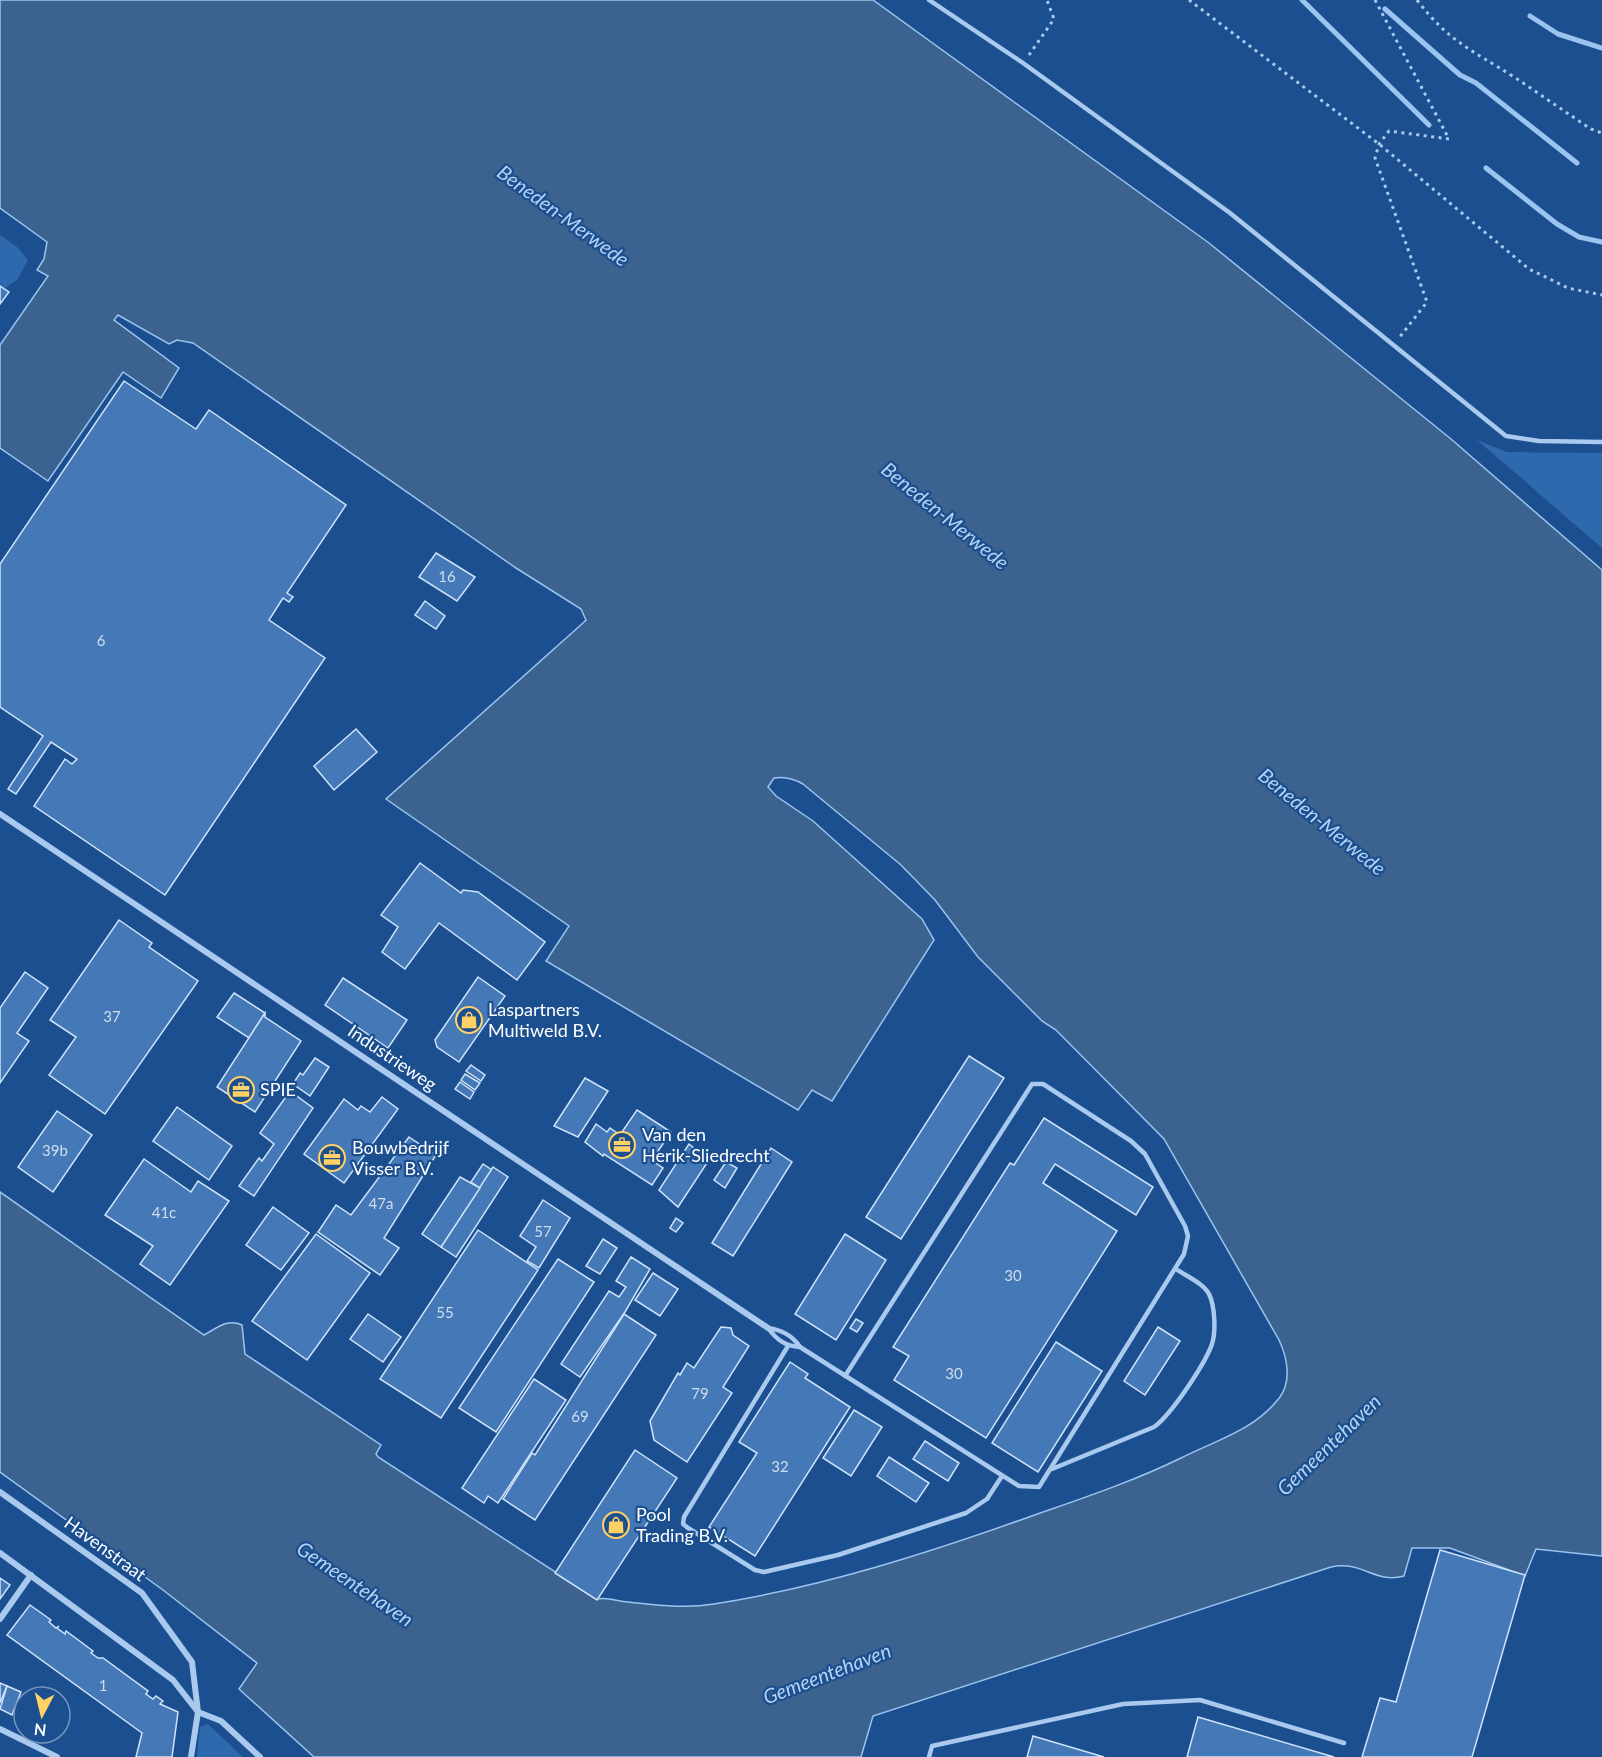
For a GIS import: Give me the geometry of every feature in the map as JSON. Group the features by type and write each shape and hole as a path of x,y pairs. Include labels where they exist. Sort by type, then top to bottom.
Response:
{"street":[{"name":"Industrieweg","path":"0,814 768,1328"},
{"name":"Havenstraat","path":"0,1492 142,1593 192,1662 198,1712 190,1757"},
{"path":"0,1553 173,1680 198,1712 221,1721 260,1757"},
{"path":"0,1619 31,1575"},
{"path":"0,1729 57,1757"}],"lane":[{"path":"929,0 1023,63 1230,213 1506,436 1539,441 1602,442"},
{"path":"768,1328 780,1329 794,1338 800,1347 845,1376 1002,1476 1019,1486 1032,1488 1044,1483 1176,1269 1187,1244 1185,1226 1145,1155 1131,1141 1043,1084 1032,1084 845,1376"},
{"path":"1052,1469 1154,1427 1166,1419 1209,1352 1214,1334 1209,1295 1205,1288 1176,1269"},
{"path":"768,1328 775,1338 788,1346 800,1347"},
{"path":"788,1346 684,1517 683,1524 688,1528 755,1570 764,1572 838,1555 966,1513 987,1499 1002,1476"},
{"path":"929,1757 932,1746 1123,1704 1200,1700 1344,1743"}],"path":[{"path":"1023,63 1054,19 1047,0"},
{"path":"1190,0 1379,144 1529,269 1568,288 1602,295"},
{"path":"1375,0 1449,139 1389,131 1379,144 1375,158 1427,302 1393,346"},
{"path":"1417,0 1434,23 1461,46 1514,77 1591,129 1602,133"}],"shaded area":[{"path":"0,235 17,247 28,260 18,279 4,289 0,287"},
{"path":"1477,440 1507,452 1602,453 1602,548"},
{"path":"208,1724 243,1757 197,1757 200,1727"}],"water":[{"path":"0,0 873,0 1209,243 1451,439 1602,570 1602,1556 1536,1549 1525,1576 1450,1548 1412,1548 1404,1576 1394,1578 1351,1567 1331,1567 873,1716 861,1757 314,1757 239,1689 257,1663 163,1590 0,1472 0,1192 204,1335 227,1323 242,1325 245,1354 381,1445 376,1454 378,1457 597,1599 671,1606 714,1604 834,1579 951,1544 1125,1482 1235,1433 1259,1418 1280,1397 1286,1383 1287,1368 1279,1340 1164,1139 1056,1030 1042,1021 978,957 935,900 901,865 803,784 789,778 778,777 774,778 768,787 776,796 813,821 922,919 934,940 832,1101 812,1090 798,1110 546,961 569,926 386,799 583,623 586,620 581,609 516,568 193,343 177,340 169,344 118,315 114,320 179,368 161,398 123,372 48,481 0,448 0,345 48,276 37,270 44,259 47,242 0,208"}],"building":[{"path":"0,286 9,292 0,304"},
{"path":"124,381 196,429 209,410 346,505 287,593 293,597 289,602 283,598 269,620 325,658 165,895 34,806 65,759 72,764 77,759 51,742 16,794 8,789 43,736 0,707 0,564"},
{"path":"436,553 475,577 457,601 419,577"},
{"path":"425,601 445,616 436,629 415,615"},
{"path":"356,729 377,752 334,790 314,766"},
{"path":"420,863 461,893 463,890 478,892 545,942 517,980 439,923 405,969 382,952 398,927 381,915"},
{"path":"119,920 152,943 149,947 198,981 105,1114 49,1075 76,1037 50,1020"},
{"path":"25,972 48,988 17,1033 29,1041 0,1083 0,1008"},
{"path":"478,977 505,996 459,1062 437,1047 435,1040"},
{"path":"343,978 407,1020 388,1048 325,1005"},
{"path":"234,993 265,1013 249,1038 217,1017"},
{"path":"265,1013 265,1017 301,1041 255,1112 217,1087"},
{"path":"969,1056 1004,1078 901,1239 866,1217"},
{"path":"315,1058 329,1067 310,1096 293,1084 300,1073 303,1075"},
{"path":"471,1065 485,1075 481,1081 466,1071"},
{"path":"465,1074 480,1083 475,1090 461,1080"},
{"path":"585,1078 608,1091 578,1137 554,1126"},
{"path":"460,1082 474,1092 470,1099 455,1089"},
{"path":"290,1091 313,1108 254,1196 239,1186 259,1158 262,1161 274,1144 260,1133"},
{"path":"382,1097 398,1109 344,1183 304,1154 344,1099 358,1110 361,1106 370,1112"},
{"path":"177,1107 232,1146 209,1180 153,1141"},
{"path":"637,1110 671,1132 654,1157 657,1159 654,1162 663,1168 652,1185 604,1154 603,1156 585,1142 596,1124 607,1132 610,1128 620,1135"},
{"path":"57,1111 92,1135 53,1192 18,1167"},
{"path":"1044,1118 1153,1187 1136,1215 1055,1164 1043,1183 1117,1231 986,1438 894,1380 909,1356 893,1347 1010,1163 1014,1165"},
{"path":"409,1137 436,1155 384,1238 399,1248 380,1275 318,1232 336,1205 351,1215"},
{"path":"689,1144 709,1160 678,1207 659,1190"},
{"path":"771,1148 792,1162 733,1256 712,1243"},
{"path":"144,1159 191,1192 198,1181 229,1201 170,1285 140,1264 153,1246 105,1215"},
{"path":"726,1162 737,1168 725,1188 714,1180"},
{"path":"483,1164 492,1170 480,1188 471,1182"},
{"path":"493,1167 508,1177 456,1257 441,1247"},
{"path":"460,1177 480,1188 441,1247 422,1234"},
{"path":"543,1200 570,1218 539,1268 527,1261 536,1247 520,1236"},
{"path":"273,1207 309,1233 281,1270 246,1245"},
{"path":"676,1218 683,1223 676,1232 670,1228"},
{"path":"478,1230 538,1270 441,1418 380,1379"},
{"path":"316,1234 370,1273 307,1360 252,1321"},
{"path":"845,1234 886,1260 836,1340 795,1314"},
{"path":"603,1239 617,1248 600,1274 586,1266"},
{"path":"631,1257 650,1269 625,1312 580,1377 561,1364 609,1291 619,1297 626,1287 616,1281"},
{"path":"558,1259 594,1282 496,1432 459,1408"},
{"path":"653,1273 678,1289 660,1316 635,1300"},
{"path":"368,1314 401,1337 383,1362 350,1339"},
{"path":"624,1314 656,1335 535,1520 503,1499 532,1453 535,1455"},
{"path":"856,1319 863,1323 857,1332 850,1328"},
{"path":"721,1327 731,1328 733,1335 749,1346 723,1387 732,1393 687,1462 654,1440 650,1421 678,1373 680,1375 687,1363 694,1368"},
{"path":"1158,1327 1180,1341 1145,1395 1124,1381"},
{"path":"1056,1342 1102,1371 1038,1472 992,1443"},
{"path":"790,1362 808,1374 805,1378 850,1407 755,1556 709,1527 757,1453 739,1442"},
{"path":"534,1379 566,1400 498,1503 488,1496 484,1503 462,1488"},
{"path":"854,1410 882,1427 851,1476 823,1458"},
{"path":"925,1441 959,1463 948,1481 913,1459"},
{"path":"635,1450 677,1478 597,1600 555,1573"},
{"path":"889,1457 929,1483 916,1502 877,1476"},
{"path":"1440,1550 1525,1575 1472,1757 1362,1757 1380,1698 1396,1702"},
{"path":"0,1578 10,1585 0,1599"},
{"path":"30,1605 51,1620 49,1622 56,1628 59,1626 57,1628 65,1634 66,1631 93,1651 91,1653 98,1658 103,1658 148,1691 146,1694 153,1699 156,1696 163,1701 160,1704 178,1712 172,1757 136,1757 142,1733 7,1635"},
{"path":"0,1683 7,1686 0,1703"},
{"path":"7,1686 12,1688 12,1715 0,1709"},
{"path":"1198,1717 1334,1757 1187,1757"},
{"path":"1033,1736 1104,1757 1027,1757"}],"waterway":[{"path":"1302,0 1429,125"},
{"path":"1385,9 1460,75 1476,83 1577,163"},
{"path":"1530,16 1558,34 1602,48"},
{"path":"1486,168 1557,224 1579,237 1602,242"}],"place":[{"name":"Laspartners Multiweld B.V.","path":"469,1020"},
{"name":"SPIE","path":"241,1090"},
{"name":"Van den Herik-Sliedrecht","path":"622,1145"},
{"name":"Bouwbedrijf Visser B.V.","path":"332,1158"},
{"name":"Pool Trading B.V.","path":"616,1525"}],"water label":[{"name":"Beneden-Merwede","path":"563,216"},
{"name":"Beneden-Merwede","path":"945,516"},
{"name":"Beneden-Merwede","path":"1322,822"},
{"name":"Gemeentehaven","path":"1329,1445"},
{"name":"Gemeentehaven","path":"355,1584"},
{"name":"Gemeentehaven","path":"827,1674"}]}
